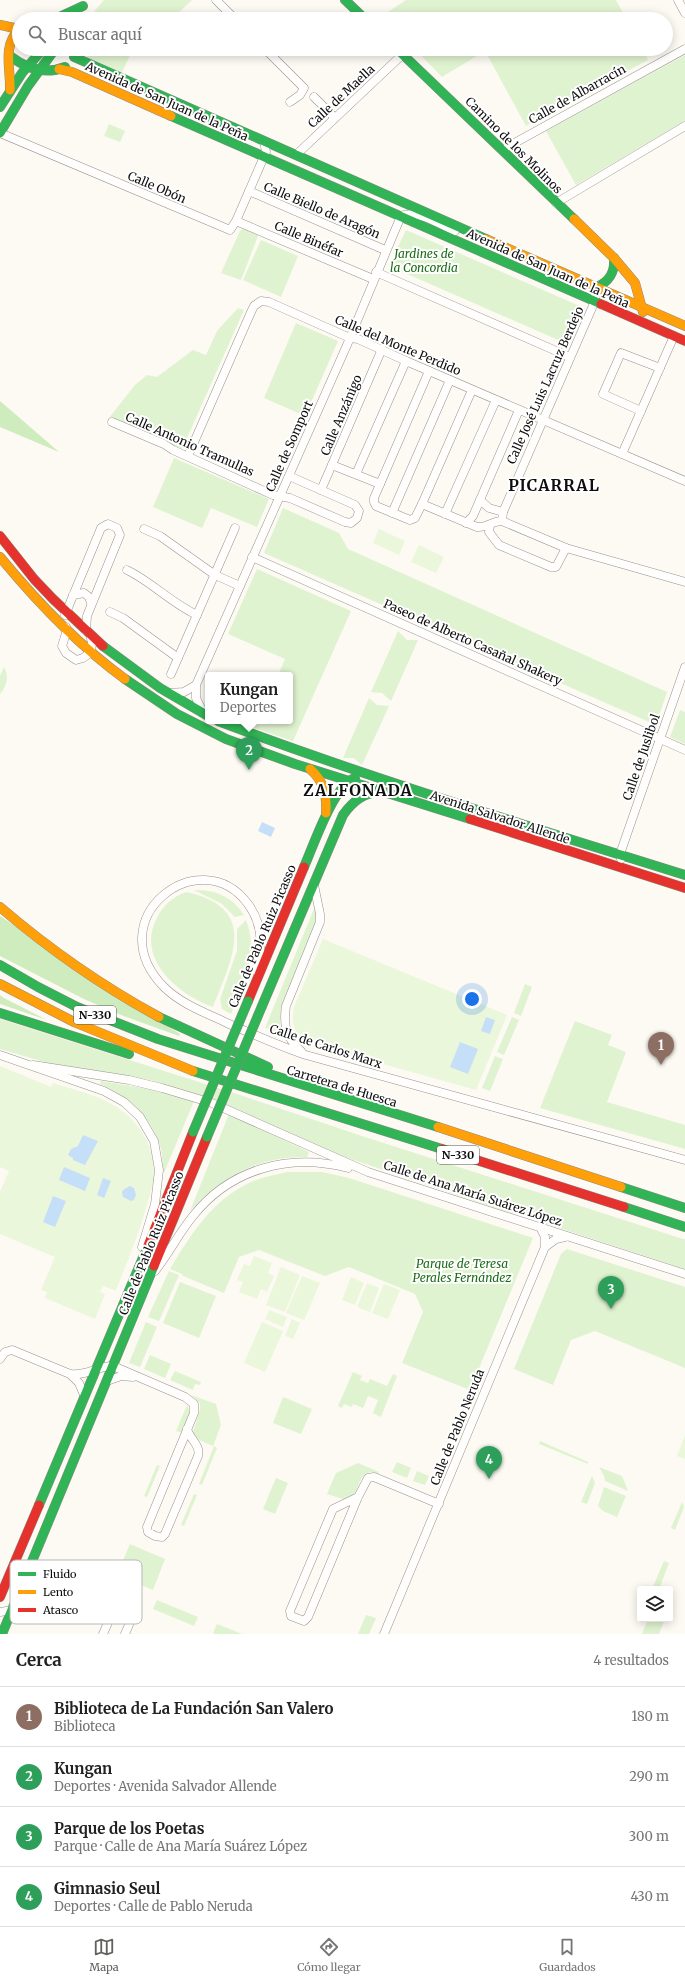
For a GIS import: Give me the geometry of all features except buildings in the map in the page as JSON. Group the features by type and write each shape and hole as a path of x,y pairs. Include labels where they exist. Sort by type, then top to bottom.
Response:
{"main road":[{"path":"345,0 358,12"},
{"path":"69,12 86,3"},
{"path":"78,12 86,3"},
{"path":"80,12 86,3"},
{"path":"0,25 12,28"},
{"path":"10,90 9,53 10,41 12,39"},
{"name":"Avenida de San Juan de la Peña","path":"1,44 12,55"},
{"name":"Avenida de San Juan de la Peña","path":"13,56 27,67 39,71 59,69 67,66 71,56"},
{"path":"0,106 10,90 37,56"},
{"path":"0,133 50,56"},
{"name":"Avenida de San Juan de la Peña","path":"84,56 296,156 685,326"},
{"name":"Camino de los Molinos","path":"404,56 614,258 635,283 641,307 648,324"},
{"name":"Avenida de San Juan de la Peña","path":"59,69 72,72 685,341"},
{"path":"597,288 607,282 612,276 615,265 614,258"},
{"path":"0,536 34,579 88,632 130,667 166,693 185,705 205,714"},
{"name":"Avenida Salvador Allende","path":"0,556 32,595 91,652 168,708 203,729 231,741 305,766 685,888"},
{"name":"Avenida Salvador Allende","path":"225,724 260,738 685,875"},
{"name":"Avenida Salvador Allende","path":"332,761 344,771 348,780"},
{"name":"Calle de Pablo Ruiz Picasso","path":"305,766 316,774 322,783 327,800 325,818"},
{"name":"Avenida Salvador Allende","path":"348,780 376,776"},
{"name":"Calle de Pablo Ruiz Picasso","path":"33,1560 207,1137 343,815 348,791 348,780"},
{"name":"Calle de Pablo Ruiz Picasso","path":"15,1560 325,818 337,792 348,780"},
{"name":"Calle de Pablo Ruiz Picasso","path":"343,815 351,805 364,795 377,792 388,793"},
{"path":"0,907 35,937 101,984 178,1026 327,1093"},
{"name":"Carretera de Huesca","path":"0,965 67,1002 127,1029 196,1054 327,1093 685,1208"},
{"name":"N-330","path":"0,984 74,1022 189,1070 260,1091 656,1219 685,1227"},
{"path":"0,1013 114,1050 189,1070"},
{"path":"656,1219 685,1231"},
{"name":"Calle de Pablo Ruiz Picasso","path":"0,1596 10,1572"},
{"name":"Calle de Pablo Ruiz Picasso","path":"2,1634 10,1615"}],"street":[{"path":"216,0 228,12"},
{"path":"678,0 685,13"},
{"name":"Calle de Albarracín","path":"673,56 685,49"},
{"path":"272,56 304,88 300,95 290,102"},
{"name":"Calle de Maella","path":"296,156 396,56"},
{"name":"Calle de Albarracín","path":"502,150 672,56"},
{"path":"314,97 335,118"},
{"path":"556,203 685,126"},
{"name":"Calle Obón","path":"0,133 226,230 231,229 236,221"},
{"name":"Avenida de San Juan de la Peña","path":"264,141 266,148 264,156"},
{"path":"236,221 264,156"},
{"name":"Calle Biello de Aragón","path":"249,191 385,250"},
{"name":"Avenida de San Juan de la Peña","path":"401,216 408,214 416,215 476,240 491,240"},
{"name":"Calle de Somport","path":"196,687 252,557 350,338 374,276 401,216"},
{"name":"Calle Binéfar","path":"236,221 374,276"},
{"path":"374,276 570,357"},
{"name":"Calle José Luis Lacruz Berdejo","path":"502,521 503,512 595,301 595,293 587,283"},
{"name":"Calle del Monte Perdido","path":"188,456 247,320 256,303 261,301 269,302 350,338 358,339 382,349 472,390 685,481"},
{"path":"622,454 674,336"},
{"name":"Calle Anzánigo","path":"321,490 382,349"},
{"path":"641,411 603,394 621,352 660,368"},
{"path":"356,474 406,361"},
{"path":"429,371 374,501 374,504 392,513 412,520 422,504 472,390"},
{"path":"392,513 450,380"},
{"path":"445,514 496,400"},
{"path":"466,523 472,519 519,410"},
{"name":"Calle Antonio Tramullas","path":"112,422 164,444 273,495 290,498 345,522 352,522 358,514 358,507 321,490"},
{"path":"332,465 380,484"},
{"path":"289,476 321,490"},
{"path":"480,500 489,508 503,512"},
{"path":"422,504 479,528 490,525 494,521 502,521 566,548 685,582"},
{"path":"108,524 117,528 120,535 91,603 86,621 92,643 91,652 79,660 68,656 62,646 67,630 66,612 73,595 101,528 108,524"},
{"path":"490,525 489,532 497,544 552,567 556,567 559,564 566,548"},
{"path":"171,674 235,528"},
{"path":"144,529 160,536 215,575 240,586"},
{"name":"Paseo de Alberto Casañal Shakery","path":"252,557 685,750"},
{"path":"127,570 140,576 181,608 197,615"},
{"path":"73,595 84,593 90,597 91,603"},
{"path":"110,612 123,618 178,658"},
{"name":"Calle de Juslibol","path":"620,854 685,667"},
{"path":"166,693 184,692 196,687"},
{"path":"168,708 179,708 185,705 196,687"},
{"path":"196,687 198,703 205,712"},
{"path":"620,854 622,868"},
{"name":"Calle de Carlos Marx","path":"248,1000 258,963 261,943 259,927 248,904 232,889 206,881 180,885 165,893 151,909 142,933 146,958 158,980 175,996 197,1009 266,1040 306,1055 685,1160"},
{"path":"306,1055 290,1040 284,1021 286,1006 320,922 320,914 314,885"},
{"name":"Calle de Ana María Suárez López","path":"0,1055 100,1089 120,1099 140,1117 154,1141 159,1166 157,1193 126,1297"},
{"name":"Calle de Ana María Suárez López","path":"33,1065 129,1080 212,1103 368,1172"},
{"name":"Calle de Ana María Suárez López","path":"149,1280 186,1225 206,1200 240,1176 271,1165 298,1162 328,1163 368,1172 685,1274"},
{"path":"541,1228 545,1237 545,1247"},
{"name":"Calle de Ana María Suárez López","path":"545,1247 556,1239 570,1237"},
{"name":"Calle de Pablo Neruda","path":"384,1634 545,1247"},
{"path":"0,1359 5,1352 12,1350 70,1374 80,1375 104,1367 113,1366 185,1397 194,1404 194,1413 187,1429 179,1448 147,1527 148,1532 159,1537 165,1534 200,1451 187,1429"},
{"path":"70,1374 79,1383 84,1395"},
{"path":"107,1381 121,1376 136,1377"},
{"path":"179,1448 185,1444 194,1443"},
{"path":"358,1497 338,1505 333,1509 290,1611 291,1616 294,1618 304,1621 308,1617 366,1480 371,1477 439,1504"},
{"path":"338,1505 346,1508 348,1512 348,1521"},
{"path":"0,1612 10,1610"},
{"path":"103,1634 107,1624"},
{"path":"124,1634 128,1624"}],"green space":[{"path":"104,0 192,0 179,12 94,12"},
{"path":"406,0 616,0 622,12 388,12"},
{"path":"685,55 685,121 576,185 546,131"},
{"path":"87,56 130,56 121,74"},
{"path":"422,56 477,56 442,77"},
{"path":"488,56 646,56 648,60 526,126"},
{"path":"109,124 125,131 120,142 104,136"},
{"path":"247,225 260,231 241,280 221,273 240,231"},
{"name":"Jardines de la Concordia","path":"406,230 582,307 568,342 565,343 389,266"},
{"path":"261,240 298,256 281,297 243,280"},
{"path":"238,308 244,310 182,449 109,418 135,385 147,375 157,377 193,350 206,355 217,331"},
{"path":"296,323 338,341 305,416 264,398"},
{"path":"0,401 59,452 0,427"},
{"path":"174,458 269,499 257,527 211,508 202,528 153,507"},
{"path":"283,508 339,533 348,549 667,692 656,725 264,553"},
{"path":"379,529 405,541 399,555 373,543"},
{"path":"419,545 444,557 436,573 411,562"},
{"path":"257,569 351,611 293,741 254,728 256,724 293,724 293,672 279,672 285,659 228,634"},
{"path":"398,631 407,640 418,640 391,701 382,693 371,692"},
{"path":"4,667 7,678 4,688 0,694 0,676"},
{"path":"369,698 377,705 389,706 362,765 354,758 343,758"},
{"path":"680,710 685,712 685,744 670,737"},
{"path":"194,890 209,891 223,895 234,903 244,915 235,917 222,904"},
{"path":"186,892 209,900 224,910 232,922 234,937 232,953 227,971 213,1007 186,994 174,984 156,961 152,947 152,933 159,913 169,902"},
{"path":"314,909 317,916 315,924 281,1007 280,1028 275,1032 265,1028"},
{"path":"0,916 180,1034 179,1036 121,1015 84,999 0,956"},
{"path":"246,920 250,932 250,956 248,968 231,1014 222,1009 220,999 237,951 237,929"},
{"path":"323,939 507,1015 476,1090 308,1043 303,1040 294,1028 294,1007"},
{"path":"525,984 532,987 521,1016 514,1013"},
{"path":"0,995 4,998 47,1020 0,1004"},
{"path":"512,1017 519,1020 504,1055 497,1052"},
{"path":"0,1019 685,1239 685,1269 538,1221 539,1218 515,1209 513,1214 342,1156 237,1109 189,1092 150,1080 51,1064 0,1049"},
{"path":"575,1021 612,1035 608,1045 626,1052 607,1102 685,1125 685,1149 540,1108"},
{"path":"495,1056 503,1059 490,1091 482,1088"},
{"path":"0,1066 51,1087 53,1083 95,1096 111,1103 126,1114 139,1127 148,1144 153,1162 154,1175 145,1212 134,1246 116,1290 103,1286 100,1292 105,1294 95,1319 45,1298 47,1292 41,1290 55,1257 0,1234 0,1192 9,1171 0,1167"},
{"path":"101,1081 148,1089 194,1101 164,1173 161,1149 152,1127 146,1118 138,1109 121,1095 100,1084"},
{"path":"229,1114 309,1152 307,1157 273,1160 242,1170 215,1188 190,1211"},
{"name":"Parque de Teresa Perales Fernández","path":"287,1172 322,1172 349,1178 533,1238 470,1390 402,1363 423,1312 415,1294 349,1267 325,1276 259,1250 239,1257 224,1293 170,1269 186,1243 204,1219 225,1198 237,1189 251,1182 264,1177"},
{"path":"567,1249 685,1287 685,1368 595,1331 571,1340 553,1385 514,1369 561,1254"},
{"path":"254,1256 272,1263 268,1273 274,1276 267,1292 261,1289 257,1299 239,1292 243,1282 237,1280 244,1264 250,1266"},
{"path":"281,1267 300,1275 285,1312 266,1305"},
{"path":"169,1271 179,1275 159,1321 148,1317"},
{"path":"302,1276 320,1283 304,1320 286,1313"},
{"path":"351,1277 364,1283 355,1305 342,1300"},
{"path":"180,1282 216,1296 199,1338 163,1323"},
{"path":"367,1283 379,1288 370,1312 357,1307"},
{"path":"384,1284 400,1290 388,1319 372,1313"},
{"path":"269,1310 287,1317 283,1327 265,1319"},
{"path":"292,1319 300,1323 293,1339 285,1336"},
{"path":"146,1322 157,1327 140,1367 129,1363"},
{"path":"262,1322 283,1331 265,1372 244,1363"},
{"path":"150,1355 171,1364 165,1378 144,1369"},
{"path":"175,1371 201,1382 200,1385 195,1384 193,1390 170,1380"},
{"path":"353,1372 362,1376 360,1380 368,1383 370,1379 387,1386 393,1374 397,1376 381,1417 373,1413 378,1400 368,1396 363,1408 353,1404 352,1407 344,1404 342,1408 338,1406"},
{"path":"191,1395 216,1404 221,1425 213,1446 197,1439 193,1432 200,1409 200,1403"},
{"path":"283,1397 312,1409 301,1434 273,1423"},
{"path":"187,1405 190,1412 182,1433 176,1431"},
{"path":"685,1435 685,1459 677,1456"},
{"path":"540,1441 588,1462 588,1464 539,1444"},
{"path":"214,1446 217,1448 202,1485 199,1484"},
{"path":"397,1462 411,1468 407,1478 392,1472"},
{"path":"358,1463 379,1472 378,1474 372,1472 365,1475 354,1495 347,1500 327,1494 336,1473"},
{"path":"157,1465 160,1466 147,1497 144,1496"},
{"path":"599,1467 622,1476 628,1491 605,1481"},
{"path":"417,1471 429,1476 425,1485 413,1481"},
{"path":"592,1476 595,1483 587,1504 581,1502"},
{"path":"276,1478 288,1483 275,1514 263,1509"},
{"path":"604,1487 626,1496 617,1517 603,1511 598,1506"},
{"path":"194,1494 197,1495 184,1526 181,1525"},
{"path":"682,1502 684,1507 675,1530 671,1528"},
{"path":"130,1544 165,1559 153,1590 142,1585 142,1560 123,1560"},
{"path":"664,1561 669,1563 660,1586 653,1586"},
{"path":"157,1600 198,1617 194,1626 153,1609"},
{"path":"366,1615 376,1618 369,1634 358,1634"},
{"path":"647,1622 664,1622 659,1634 642,1634"},
{"path":"217,1624 242,1634 215,1634 213,1633"}],"water":[{"path":"262,822 275,828 271,837 258,831"},
{"path":"486,1017 495,1020 490,1034 481,1031"},
{"path":"460,1042 478,1049 468,1074 450,1067"},
{"path":"83,1135 98,1141 85,1165 73,1160 73,1158 68,1155 71,1149 78,1146"},
{"path":"64,1167 90,1178 85,1191 59,1180"},
{"path":"103,1178 111,1181 104,1198 97,1195"},
{"path":"130,1186 134,1188 136,1195 134,1200 131,1201 123,1197 122,1193 123,1190"},
{"path":"53,1196 66,1201 55,1227 43,1222"}],"traffic: fast":[{"path":"345,0 358,12"},
{"path":"70,12 83,6"},
{"path":"10,56 16,61 36,69 50,70 65,67"},
{"path":"0,107 22,73 37,56"},
{"path":"0,133 28,86 50,56"},
{"path":"404,56 574,219"},
{"path":"74,57 486,239"},
{"path":"171,116 601,304"},
{"path":"597,287 602,285 611,276 614,268 614,258"},
{"path":"103,646 160,688 205,714"},
{"path":"125,679 177,714 226,739 295,764 470,819"},
{"path":"226,724 334,763 685,875"},
{"path":"304,867 332,804 339,792 347,783 355,778"},
{"path":"262,1006 343,815 360,798 376,792 382,792"},
{"path":"0,965 77,1007 158,1039 438,1127"},
{"path":"193,1132 248,1001"},
{"path":"207,1137 262,1006"},
{"path":"0,1013 129,1054"},
{"path":"159,1017 268,1067"},
{"path":"193,1071 442,1149"},
{"path":"621,1187 685,1208"},
{"path":"624,1207 685,1227"},
{"path":"39,1505 147,1248"},
{"path":"33,1560 154,1266"},
{"path":"2,1634 10,1615"}],"traffic: slow":[{"path":"0,25 12,28"},
{"path":"10,90 8,58 12,41"},
{"path":"59,69 72,72 171,116"},
{"path":"574,219 614,258 635,283 643,312"},
{"path":"486,239 685,326"},
{"path":"0,557 59,622 91,652 125,679"},
{"path":"310,769 319,778 324,789 326,813"},
{"path":"0,907 76,966 117,993 159,1017"},
{"path":"0,984 74,1022 193,1071"},
{"path":"438,1127 621,1187"}],"traffic: jam":[{"path":"601,304 685,341"},
{"path":"0,536 34,579 103,646"},
{"path":"470,819 685,888"},
{"path":"248,1001 304,867"},
{"path":"147,1248 193,1132"},
{"path":"154,1266 207,1137"},
{"path":"442,1149 624,1207"},
{"path":"16,1560 39,1505"},
{"path":"0,1597 10,1573"}],"place":[{"name":"Kungan","path":"249,770"},
{"name":"Biblioteca de La Fundación San Valero","path":"661,1065"},
{"name":"Parque de los Poetas","path":"611,1309"},
{"name":"Gimnasio Seul","path":"489,1479"}],"district":[{"name":"PICARRAL","path":"554,485"},
{"name":"ZALFONADA","path":"358,790"}]}
